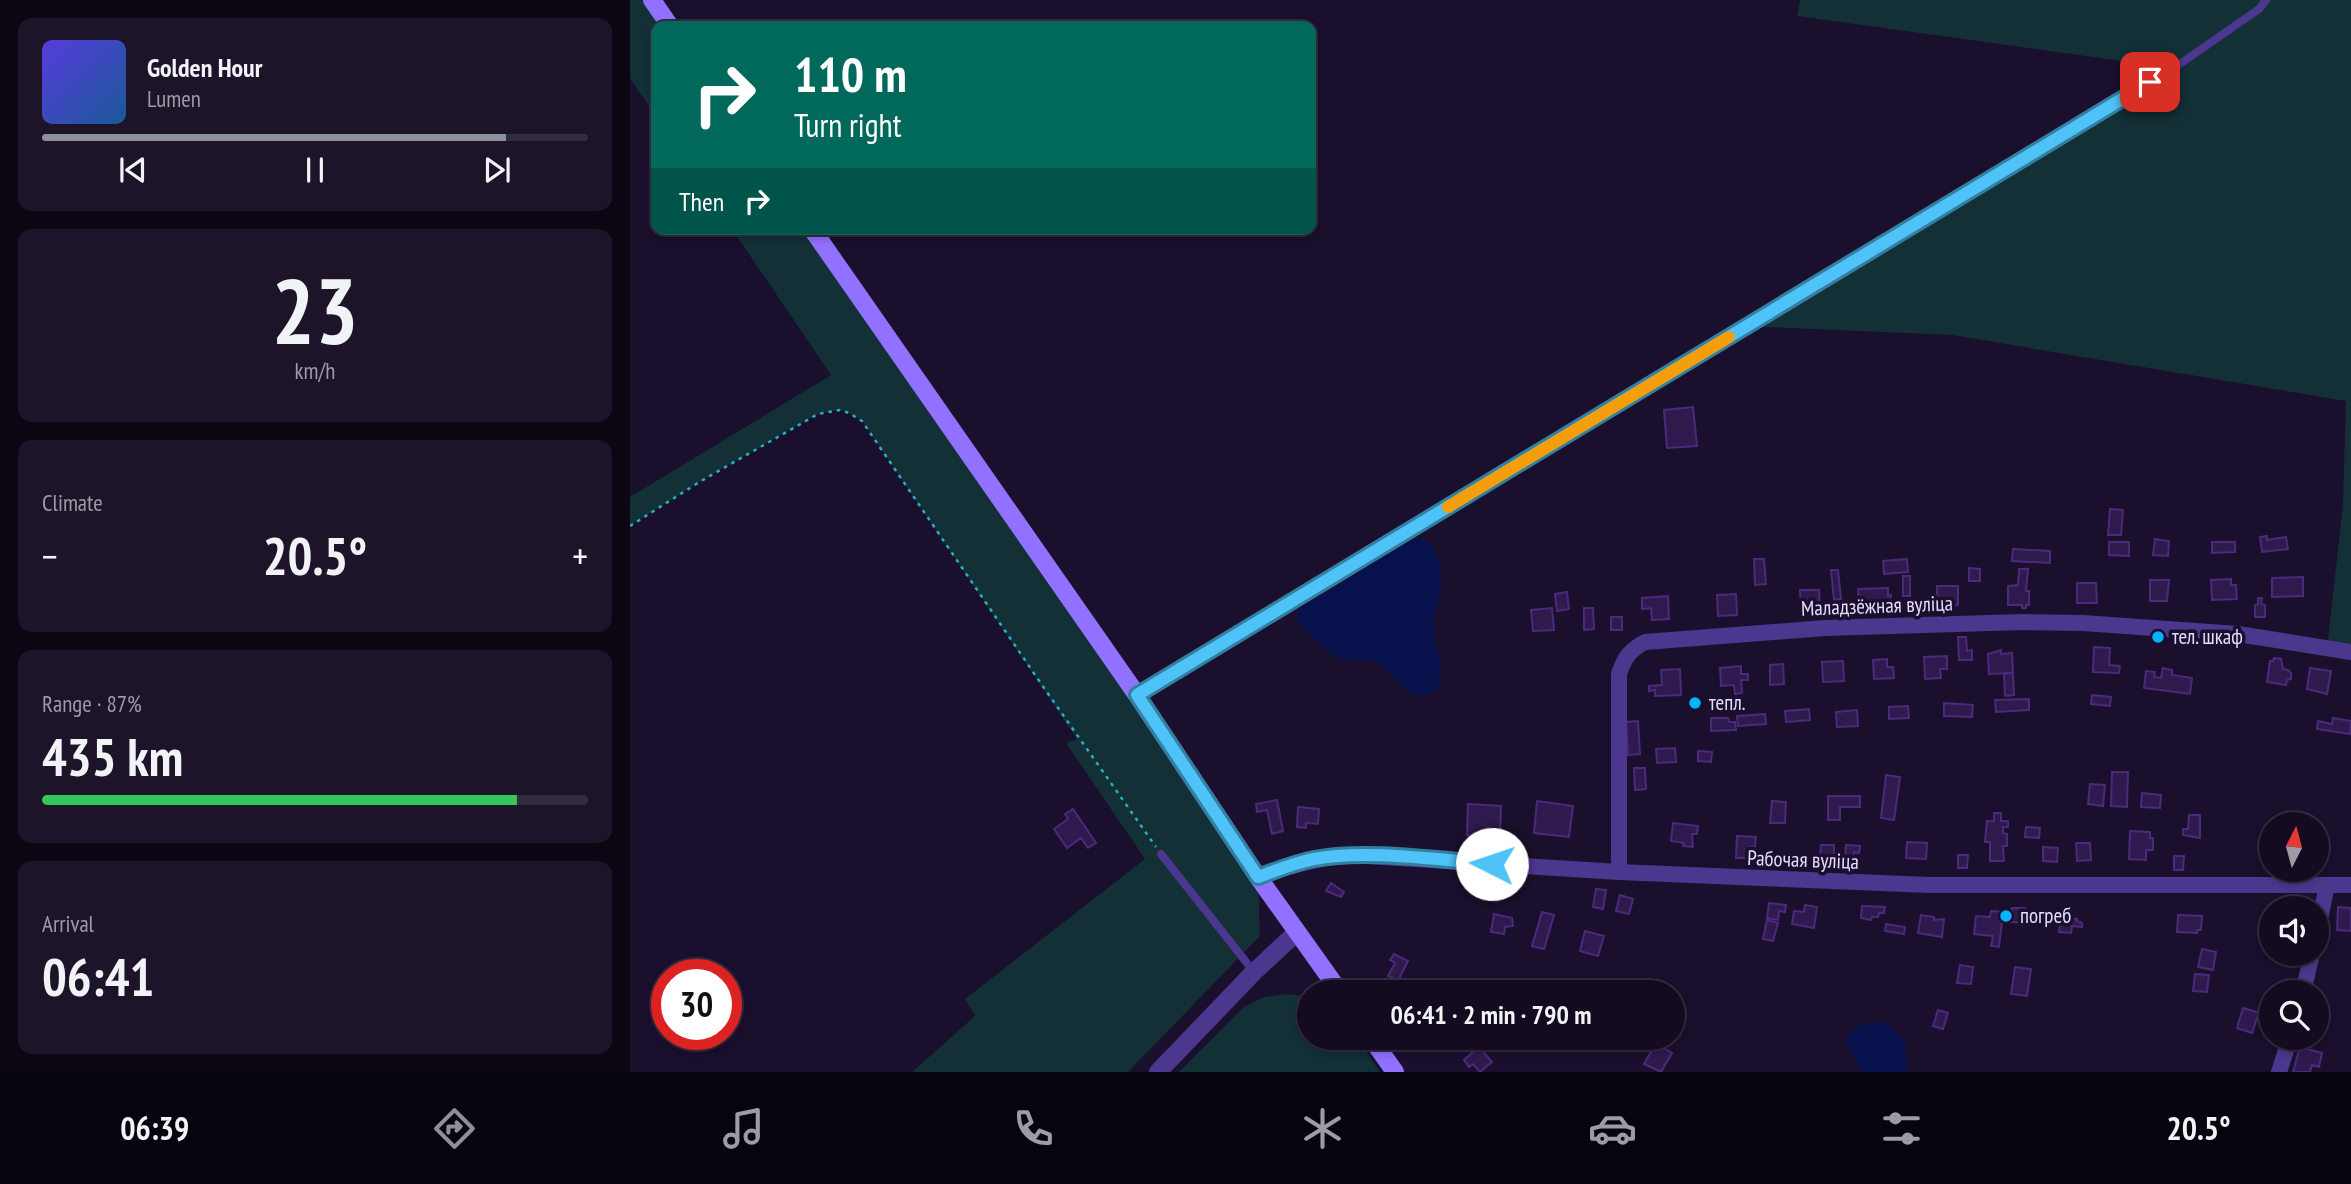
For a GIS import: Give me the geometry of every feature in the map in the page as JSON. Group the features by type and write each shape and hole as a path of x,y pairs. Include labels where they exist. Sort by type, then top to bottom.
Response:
{"main road":[{"path":"652,0 667,21"},
{"path":"816,235 1137,695 1258,877 1331,980"},
{"path":"1379,1050 1395,1072"}],"street":[{"name":"Маладзёжная вуліца","path":"1619,872 1619,674 1623,660 1632,649 1645,642 1825,628 2023,622 2083,623 2225,633 2351,652"},
{"name":"Рабочая вуліца","path":"1258,877 1288,865 1317,858 1352,855 1619,872 1929,885 2351,885"},
{"path":"2325,896 2327,886"},
{"path":"1158,1072 1254,972 1297,932"},
{"path":"2279,1072 2286,1050"}],"lane":[{"path":"1137,695 2174,68 2259,9 2266,0"},
{"path":"1161,854 1254,972"}],"path":[{"path":"630,526 701,481 818,414 840,410 856,416 1161,854"}],"green space":[{"path":"630,0 652,0 667,21 651,21 651,110 630,78"},
{"path":"1800,0 2351,0 2351,652 2327,648 2343,504 2346,401 1952,335 1746,326 2172,68 1797,16"},
{"path":"736,235 816,235 1258,877 1260,936 1128,1072 912,1072 975,1016 965,999 1145,859 1066,743 1077,739 862,421 840,410 818,414 701,481 630,526 630,497 831,375"},
{"path":"1297,995 1297,1050 1365,1050 1380,1072 1179,1072 1244,1007 1264,997"}],"shaded area":[{"path":"1419,538 1432,546 1436,553 1441,578 1433,626 1441,668 1439,684 1435,691 1426,695 1410,692 1377,663 1335,656 1308,633 1296,617 1301,608 1408,541"},
{"path":"1872,1021 1890,1027 1901,1038 1907,1053 1906,1072 1861,1072 1846,1038 1854,1028"}],"building":[{"path":"1693,407 1697,446 1667,448 1664,410"},
{"path":"2110,509 2123,510 2121,535 2108,535"},
{"path":"2267,536 2267,540 2286,537 2288,549 2262,552 2260,537"},
{"path":"2155,539 2169,541 2168,556 2153,555"},
{"path":"2109,542 2129,542 2129,556 2109,555"},
{"path":"2212,542 2235,542 2235,552 2212,553"},
{"path":"2013,549 2050,551 2050,563 2012,561"},
{"path":"1754,559 1764,559 1766,584 1755,585"},
{"path":"1907,559 1908,572 1884,574 1883,561"},
{"path":"1969,568 1980,569 1980,581 1969,581"},
{"path":"2019,569 2028,569 2026,591 2029,591 2029,605 2026,605 2026,608 2022,608 2022,605 2008,605 2008,586 2018,585"},
{"path":"1831,570 1838,570 1841,599 1834,600"},
{"path":"1903,576 1910,576 1910,596 1903,596"},
{"path":"2303,577 2303,596 2272,597 2272,578"},
{"path":"2231,579 2231,585 2236,585 2237,599 2212,600 2211,580"},
{"path":"2150,580 2169,580 2167,601 2150,601"},
{"path":"2077,583 2096,583 2097,603 2077,603"},
{"path":"1937,586 1958,586 1958,605 1937,608"},
{"path":"1888,588 1888,596 1891,595 1889,609 1859,610 1858,589"},
{"path":"1800,590 1819,590 1820,610 1801,611"},
{"path":"1567,592 1569,609 1557,611 1555,594"},
{"path":"1736,594 1737,615 1718,616 1717,595"},
{"path":"1668,596 1669,619 1652,620 1651,608 1642,609 1642,598"},
{"path":"2258,598 2262,598 2261,604 2265,605 2265,617 2255,617"},
{"path":"1552,608 1554,630 1533,631 1531,610"},
{"path":"1584,608 1593,608 1594,629 1584,630"},
{"path":"1611,617 1622,617 1622,630 1611,630"},
{"path":"1958,637 1966,637 1967,651 1972,650 1972,660 1959,660"},
{"path":"2094,647 2110,648 2109,665 2120,666 2119,673 2093,672"},
{"path":"2001,650 2001,654 2012,653 2013,673 1989,674 1988,654"},
{"path":"1947,656 1947,669 1940,669 1941,678 1925,679 1924,657"},
{"path":"2274,658 2281,659 2283,669 2291,673 2291,679 2287,680 2286,685 2267,682 2270,661"},
{"path":"1887,659 1887,667 1893,667 1894,678 1874,679 1873,660"},
{"path":"1843,661 1844,681 1823,682 1822,662"},
{"path":"1783,664 1784,684 1770,685 1770,665"},
{"path":"1741,666 1741,674 1748,674 1748,680 1741,680 1742,693 1735,694 1734,685 1721,686 1720,668"},
{"path":"2163,668 2172,670 2172,675 2192,678 2190,694 2144,688 2146,671 2155,672 2154,677 2161,678"},
{"path":"2310,668 2331,671 2327,694 2307,689"},
{"path":"1680,669 1681,695 1655,696 1655,690 1649,691 1649,686 1662,685 1661,670"},
{"path":"2004,673 2013,673 2014,695 2005,696"},
{"path":"2092,695 2111,697 2110,706 2091,704"},
{"path":"2029,699 2029,710 1996,712 1995,700"},
{"path":"1944,703 1973,705 1972,717 1944,716"},
{"path":"1908,706 1909,718 1889,719 1889,707"},
{"path":"1809,709 1810,720 1786,722 1785,711"},
{"path":"1857,710 1858,726 1837,727 1836,712"},
{"path":"1765,714 1766,724 1738,726 1737,716"},
{"path":"1711,718 1728,718 1729,722 1735,722 1736,730 1711,731"},
{"path":"2333,718 2351,721 2350,734 2317,729 2318,721 2332,724"},
{"path":"1638,721 1640,754 1628,755 1626,722"},
{"path":"1675,748 1676,762 1657,763 1656,749"},
{"path":"1698,751 1712,752 1711,762 1698,761"},
{"path":"1634,768 1645,768 1646,789 1635,790"},
{"path":"2112,772 2128,772 2127,807 2111,806"},
{"path":"1886,775 1900,777 1894,820 1881,818"},
{"path":"2090,784 2105,785 2103,806 2088,804"},
{"path":"2142,793 2161,795 2160,808 2141,807"},
{"path":"1828,796 1860,796 1860,807 1840,807 1840,820 1828,820"},
{"path":"1277,800 1283,831 1272,834 1267,810 1257,812 1256,804"},
{"path":"1537,801 1573,806 1569,837 1534,833"},
{"path":"1772,801 1786,802 1785,823 1770,823"},
{"path":"1468,804 1501,806 1500,836 1467,835"},
{"path":"1298,807 1319,809 1318,824 1306,823 1306,828 1297,827"},
{"path":"1073,809 1096,843 1088,848 1081,838 1067,848 1054,829 1068,819 1065,814"},
{"path":"1994,813 2001,813 2001,821 2008,821 2008,827 2003,827 2003,833 2007,834 2007,846 2003,846 2004,861 1990,861 1990,842 1985,842 1987,821 1994,821"},
{"path":"2189,815 2200,815 2200,838 2183,835 2183,829 2188,829"},
{"path":"1673,823 1698,826 1697,834 1692,834 1693,847 1671,841"},
{"path":"2026,827 2040,828 2039,838 2025,837"},
{"path":"2130,831 2150,832 2153,850 2146,850 2146,860 2129,859"},
{"path":"1737,836 1756,837 1755,847 1750,847 1750,858 1736,858"},
{"path":"1907,842 1927,843 1926,859 1906,858"},
{"path":"2076,843 2090,843 2091,860 2077,861"},
{"path":"1821,845 1834,845 1834,860 1820,860"},
{"path":"1846,845 1860,846 1859,853 1854,852 1854,860 1845,860"},
{"path":"2043,847 2058,848 2057,862 2043,861"},
{"path":"1958,855 1968,855 1967,868 1958,868"},
{"path":"2174,856 2184,856 2183,870 2174,870"},
{"path":"1331,883 1344,892 1341,897 1326,891"},
{"path":"1596,889 1606,890 1603,909 1593,907"},
{"path":"1620,895 1633,899 1629,914 1616,911"},
{"path":"1769,903 1786,905 1785,912 1779,911 1778,920 1767,918"},
{"path":"1805,905 1817,907 1814,928 1792,924 1794,911 1804,912"},
{"path":"1862,906 1885,907 1884,913 1879,913 1878,917 1872,917 1871,920 1861,918"},
{"path":"2338,907 2351,908 2351,931 2337,930"},
{"path":"2012,908 2025,908 2024,923 2011,922"},
{"path":"1991,911 2003,912 1999,947 1991,946 1993,936 1974,934 1976,916 1990,917"},
{"path":"1542,912 1554,915 1544,949 1532,946"},
{"path":"1494,914 1512,918 1513,926 1505,927 1504,934 1491,932"},
{"path":"1921,915 1934,917 1934,920 1944,919 1942,937 1918,933"},
{"path":"2178,915 2202,916 2201,930 2197,930 2197,933 2177,932"},
{"path":"2061,917 2077,919 2082,923 2082,927 2072,926 2071,933 2059,932"},
{"path":"1767,920 1778,923 1773,941 1763,939"},
{"path":"1886,924 1905,927 1904,934 1885,931"},
{"path":"1585,931 1604,936 1598,956 1580,951"},
{"path":"2202,949 2216,952 2213,970 2198,967"},
{"path":"1394,954 1408,961 1398,980 1388,976 1395,963 1390,960"},
{"path":"1960,965 1973,967 1971,984 1957,983"},
{"path":"2015,967 2031,969 2027,996 2011,994"},
{"path":"2195,974 2209,975 2207,992 2193,991"},
{"path":"2243,1008 2259,1013 2252,1033 2237,1028"},
{"path":"1938,1010 1948,1013 1943,1029 1933,1026"},
{"path":"1476,1050 1482,1050 1492,1062 1480,1072 1473,1064 1469,1067 1464,1060"},
{"path":"1652,1050 1667,1050 1672,1053 1661,1072 1644,1064"},
{"path":"2299,1050 2322,1053 2319,1067 2312,1065 2310,1072 2293,1072"}],"slow traffic":[{"path":"1448,507 1729,337"}],"place":[{"name":"тел. шкаф","path":"2158,637"},
{"name":"тепл.","path":"1695,703"},
{"name":"погреб","path":"2006,916"}],"route":[{"path":"1492,864 1352,855 1317,858 1288,865 1258,877 1137,695 2150,82"}]}
